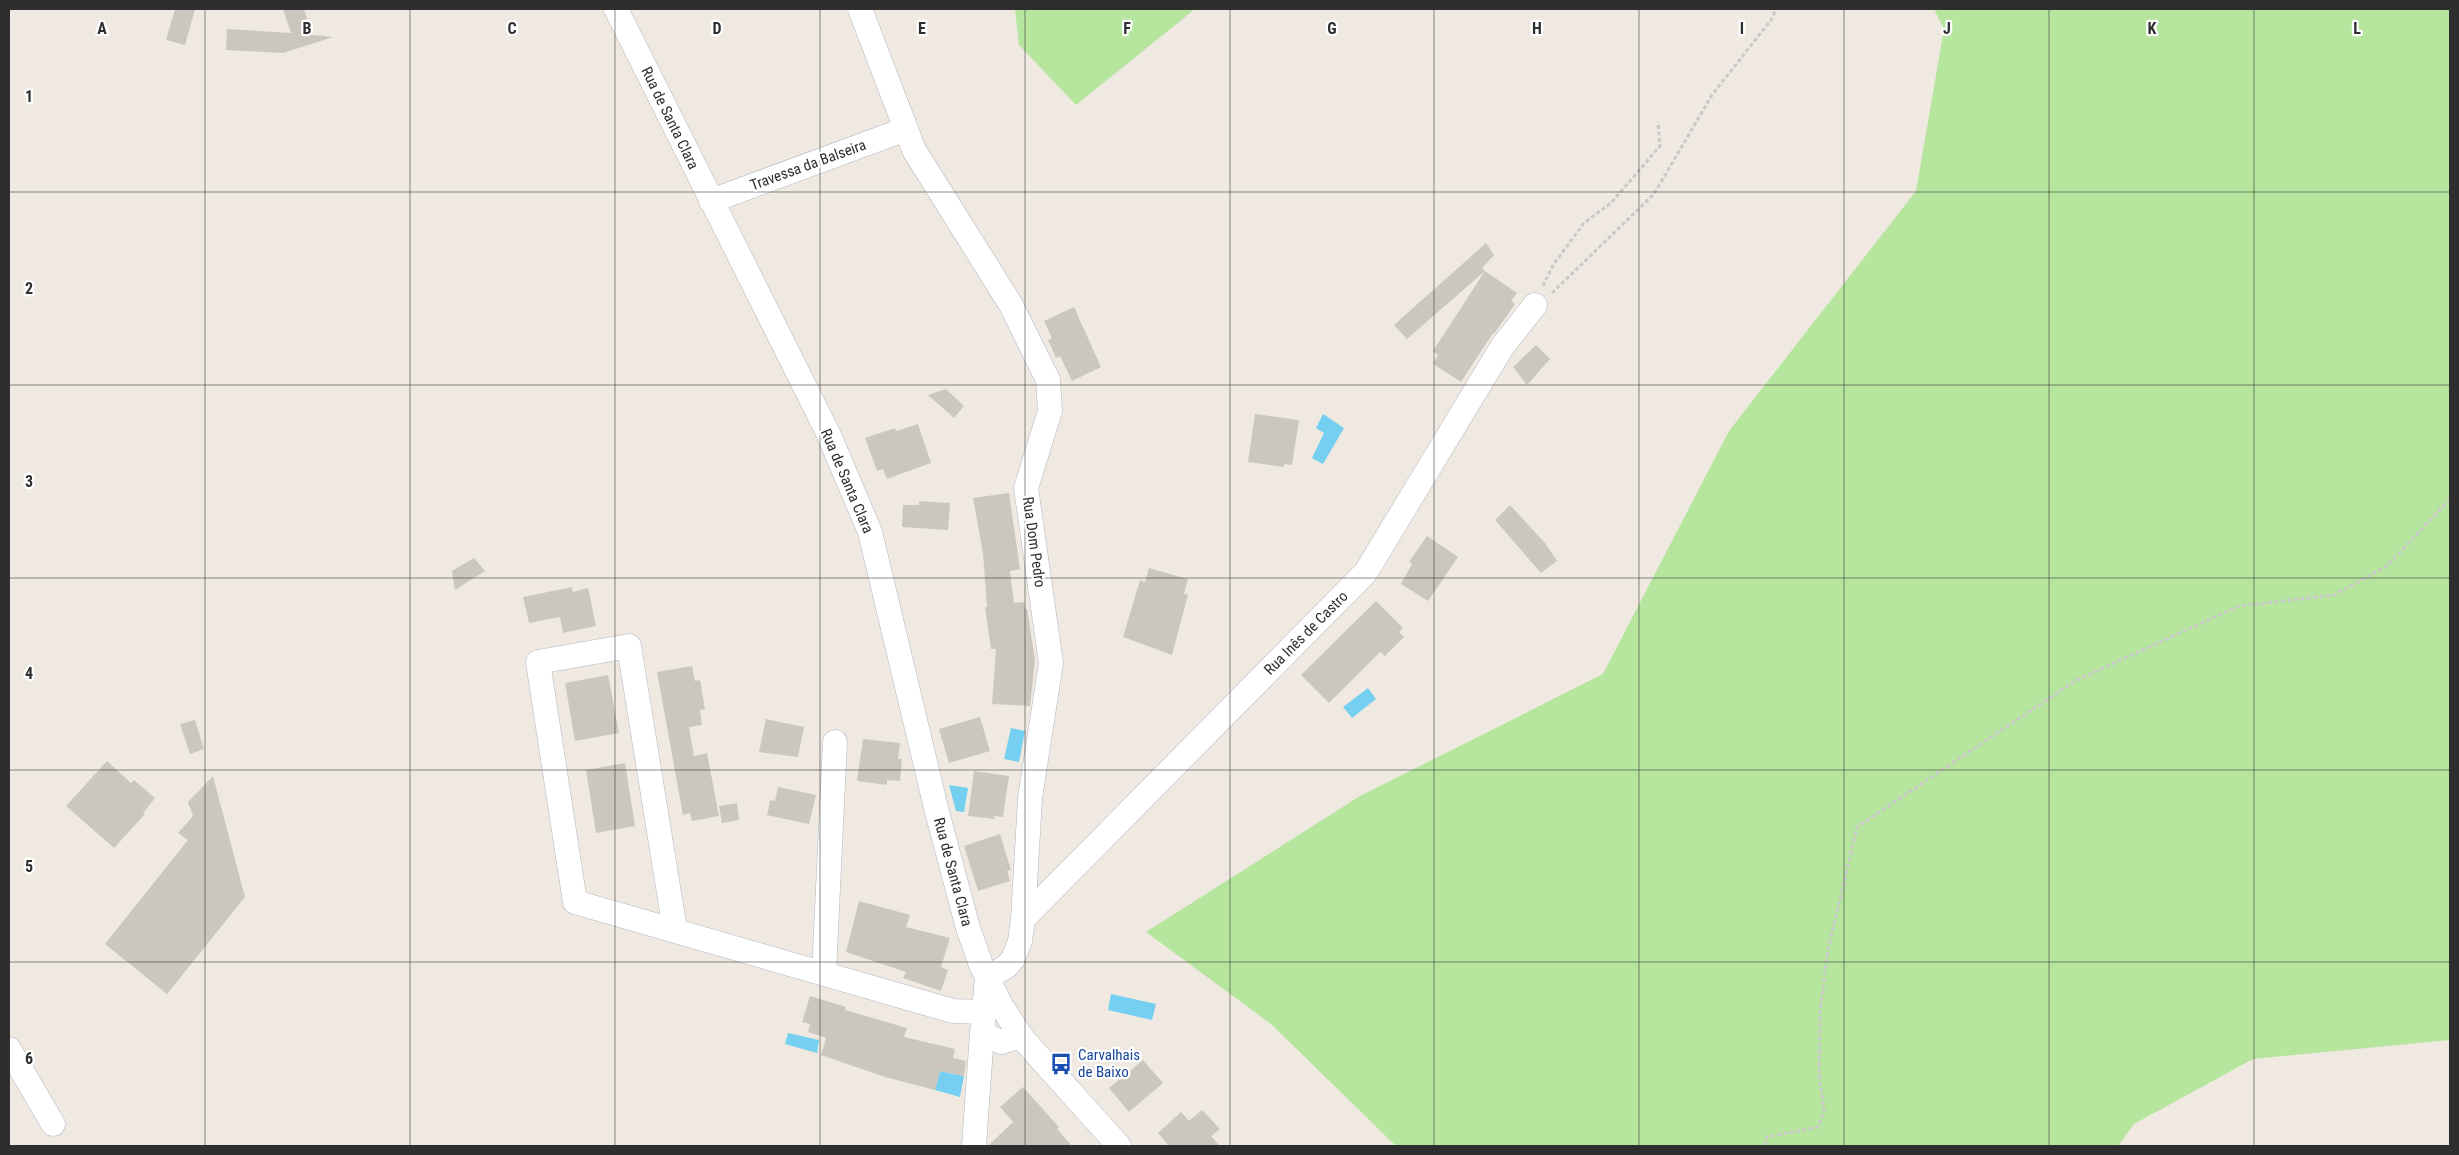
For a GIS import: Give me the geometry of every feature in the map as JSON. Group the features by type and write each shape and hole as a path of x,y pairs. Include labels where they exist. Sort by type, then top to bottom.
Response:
{"street":[{"name":"Rua de Santa Clara","path":"616,9 828,433 870,532 937,812 968,928 989,982 1021,1036 1119,1146"},
{"name":"Rua Dom Pedro","path":"860,9 914,150 1011,305 1048,380 1050,411 1026,488 1051,663 1030,798 1023,919 1020,940 1007,966 989,982"},
{"name":"Travessa da Balseira","path":"711,201 906,130"},
{"name":"Rua Inês de Castro","path":"1023,919 1366,572 1502,348 1535,305"},
{"path":"675,930 629,646 538,662 576,902 675,930 824,972 953,1011 982,1023 1001,1042 1021,1036"},
{"path":"824,972 835,742"},
{"path":"974,1146 982,1023 989,982"},
{"path":"9,1048 54,1124"}],"path":[{"path":"1535,305 1560,287 1654,194 1712,95 1771,20 1776,9"},
{"path":"1535,305 1553,265 1584,223 1611,203 1660,146 1658,122"},
{"path":"1765,1146 1767,1137 1818,1127 1824,1111 1819,1074 1820,1012 1828,950 1857,827 2075,681 2239,606 2334,595 2386,566 2450,499"}],"green space":[{"path":"1015,9 1195,9 1076,105 1019,45"},
{"path":"1934,9 2450,9 2450,1040 2253,1059 2134,1124 2118,1146 1396,1146 1271,1024 1146,932 1360,796 1603,674 1729,431 1916,191 1944,29"}],"water":[{"path":"1323,414 1344,428 1323,464 1312,458 1324,433 1316,428"},
{"path":"1368,688 1376,699 1352,718 1343,707"},
{"path":"1011,728 1025,731 1019,762 1004,759"},
{"path":"949,785 968,788 964,812 956,811"},
{"path":"1111,994 1156,1004 1152,1020 1108,1010"},
{"path":"788,1033 819,1040 817,1053 785,1044"},
{"path":"940,1071 964,1076 960,1097 935,1090"}],"building":[{"path":"175,9 195,9 185,45 166,40"},
{"path":"283,9 304,9 312,35 333,37 283,53 226,50 227,29 291,33"},
{"path":"1486,243 1494,255 1482,268 1485,271 1407,339 1394,325"},
{"path":"1485,271 1517,293 1511,301 1515,304 1493,333 1461,382 1433,364 1438,355 1433,351"},
{"path":"1074,307 1101,367 1072,381 1060,356 1056,358 1048,340 1052,338 1044,321"},
{"path":"1536,345 1550,359 1527,385 1513,367"},
{"path":"946,389 964,406 954,418 928,395"},
{"path":"1255,414 1299,420 1292,465 1284,464 1284,467 1248,462"},
{"path":"918,424 931,463 887,479 883,469 877,471 865,438 895,428 896,431"},
{"path":"1009,493 1020,569 1010,571 1014,603 1024,602 1025,609 1027,609 1035,660 1030,706 992,704 996,649 991,649 985,607 987,607 983,553 973,498"},
{"path":"919,501 950,503 948,530 902,527 903,505 919,505"},
{"path":"1510,505 1545,543 1557,561 1541,573 1495,520"},
{"path":"1427,536 1458,557 1428,601 1401,584 1412,564 1409,562"},
{"path":"474,558 485,571 455,590 452,571"},
{"path":"1149,568 1188,579 1184,594 1188,595 1172,655 1123,637 1140,580 1145,582"},
{"path":"572,587 573,592 588,588 596,626 563,633 560,617 529,623 523,597"},
{"path":"1376,601 1403,628 1399,632 1404,637 1385,656 1380,652 1329,703 1301,675"},
{"path":"692,666 695,681 700,680 705,709 700,710 702,725 689,727 694,756 707,753 719,816 692,821 690,813 683,815 657,672"},
{"path":"608,675 619,733 575,741 565,683"},
{"path":"980,717 990,751 949,763 939,729"},
{"path":"766,719 804,727 798,757 759,752"},
{"path":"195,720 204,749 190,754 180,724"},
{"path":"863,739 900,743 898,759 902,759 900,781 887,780 887,785 857,781"},
{"path":"107,761 131,783 134,780 155,798 143,813 145,814 114,848 66,806"},
{"path":"625,763 635,826 596,833 586,770"},
{"path":"974,771 1009,776 1003,817 994,816 995,819 968,816"},
{"path":"213,776 245,897 167,994 105,944 188,840 178,833 193,816 188,802"},
{"path":"778,787 816,795 809,824 767,815 770,800 775,801"},
{"path":"737,803 739,820 722,823 719,806"},
{"path":"1000,834 1011,870 1007,871 1010,881 978,891 964,846"},
{"path":"859,901 910,915 906,927 950,938 941,967 948,970 941,991 903,978 906,972 846,952"},
{"path":"810,996 846,1007 845,1010 907,1028 904,1037 955,1049 953,1058 966,1061 964,1076 940,1071 935,1090 885,1077 821,1055 826,1038 808,1032 810,1024 802,1022"},
{"path":"1143,1060 1163,1083 1129,1112 1109,1088"},
{"path":"1023,1087 1059,1127 1057,1129 1072,1146 988,1146 1013,1122 1000,1107"},
{"path":"1202,1110 1220,1129 1211,1136 1220,1146 1169,1146 1158,1133 1181,1112 1189,1121"}],"place":[{"name":"Carvalhais de Baixo","path":"1061,1064"}]}
